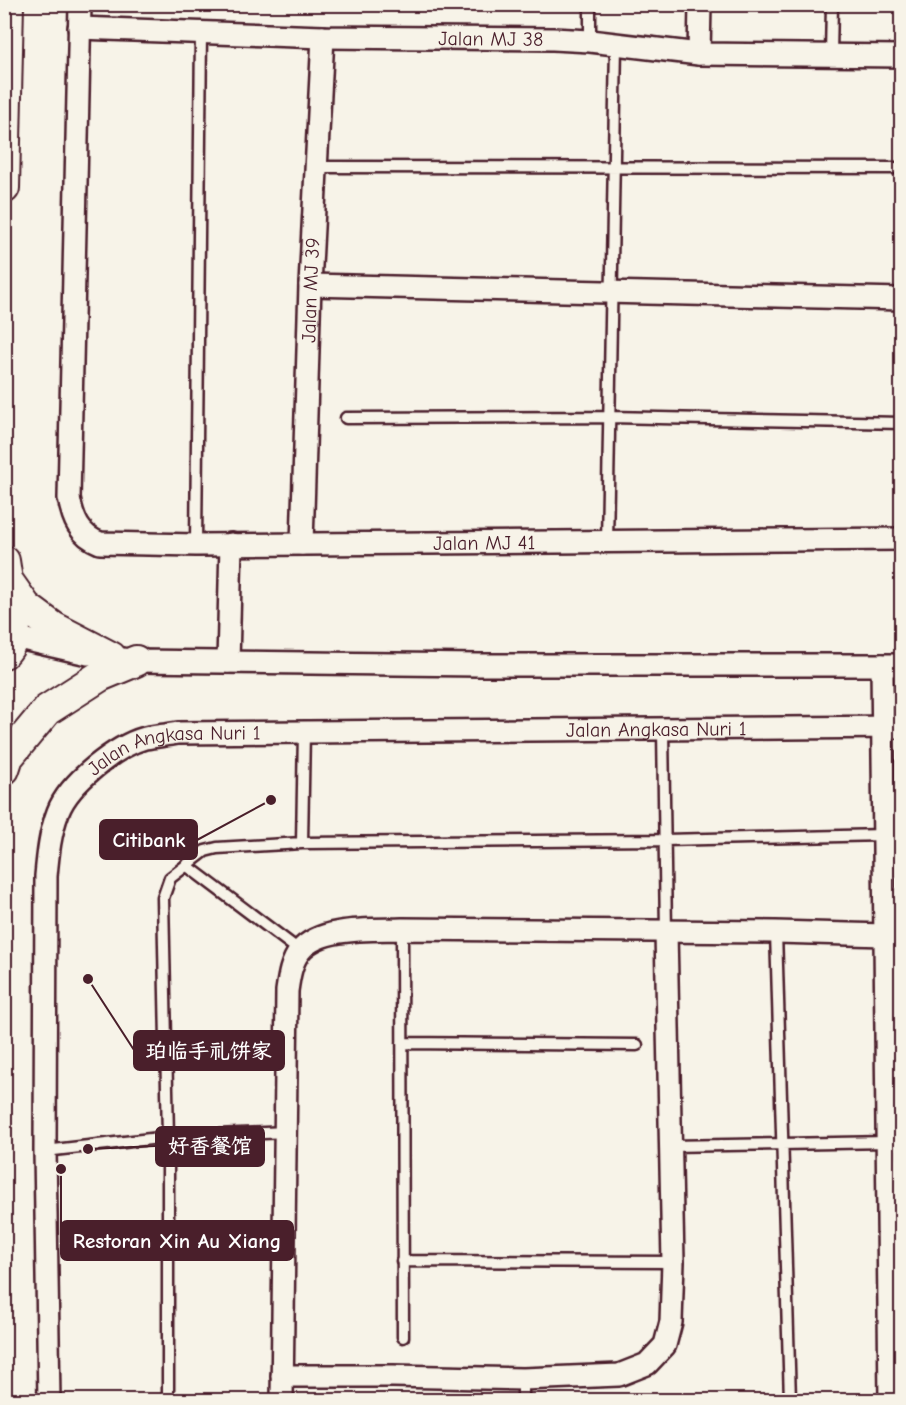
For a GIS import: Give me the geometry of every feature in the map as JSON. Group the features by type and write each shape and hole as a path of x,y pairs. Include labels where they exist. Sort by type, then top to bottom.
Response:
{"main road":[{"path":"4,188 8,4"},
{"path":"4,561 7,580 26,607 53,627 124,659"},
{"path":"4,595 12,606 16,621 9,645"},
{"path":"4,769 8,758 47,710 124,659"}],"street":[{"path":"79,28 80,4"},
{"path":"699,54 700,4"},
{"name":"Jalan MJ 38","path":"79,28 323,37 590,41 699,54 902,56"},
{"name":"Jalan MJ 41","path":"79,28 69,498 76,522 82,533 89,539 100,543 196,545 902,539"},
{"name":"Jalan MJ 39","path":"302,544 310,285 323,37"},
{"path":"310,285 902,299"},
{"path":"228,662 231,544"},
{"path":"9,645 124,659 228,662 479,665 892,665 892,727 884,835 885,936 895,1143 896,1373 890,1401"},
{"name":"Jalan Angkasa Nuri 1","path":"48,1401 45,1151 46,876 49,842 59,809 80,780 112,754 143,739 178,733 892,727"},
{"path":"282,1401 287,991 290,970 300,951 318,939 342,931 402,929 776,932 885,936"},
{"path":"282,1377 393,1376 523,1379 619,1375 647,1364 665,1345 671,1322 673,1262 666,932"}],"lane":[{"path":"590,4 590,41"},
{"path":"831,55 832,4"},
{"path":"196,545 201,32"},
{"path":"607,543 616,45"},
{"path":"316,167 902,168"},
{"path":"345,418 609,417 902,423"},
{"path":"663,730 666,932"},
{"path":"302,843 304,731"},
{"path":"168,1401 168,1137 163,898 170,878 186,865 205,851 217,848 302,843 664,840 884,835"},
{"path":"186,865 300,951"},
{"path":"402,929 403,1337"},
{"path":"776,932 790,1401"},
{"path":"402,1043 637,1045"},
{"path":"45,1151 168,1137 287,1132"},
{"path":"670,1146 895,1143"},
{"path":"402,1261 673,1262"},
{"path":"523,1379 524,1401"}],"place":[{"name":"Citibank","path":"271,800"},
{"name":"珀临手礼饼家","path":"88,979"},
{"name":"好香餐馆","path":"88,1149"},
{"name":"Restoran Xin Au Xiang","path":"61,1169"}]}
